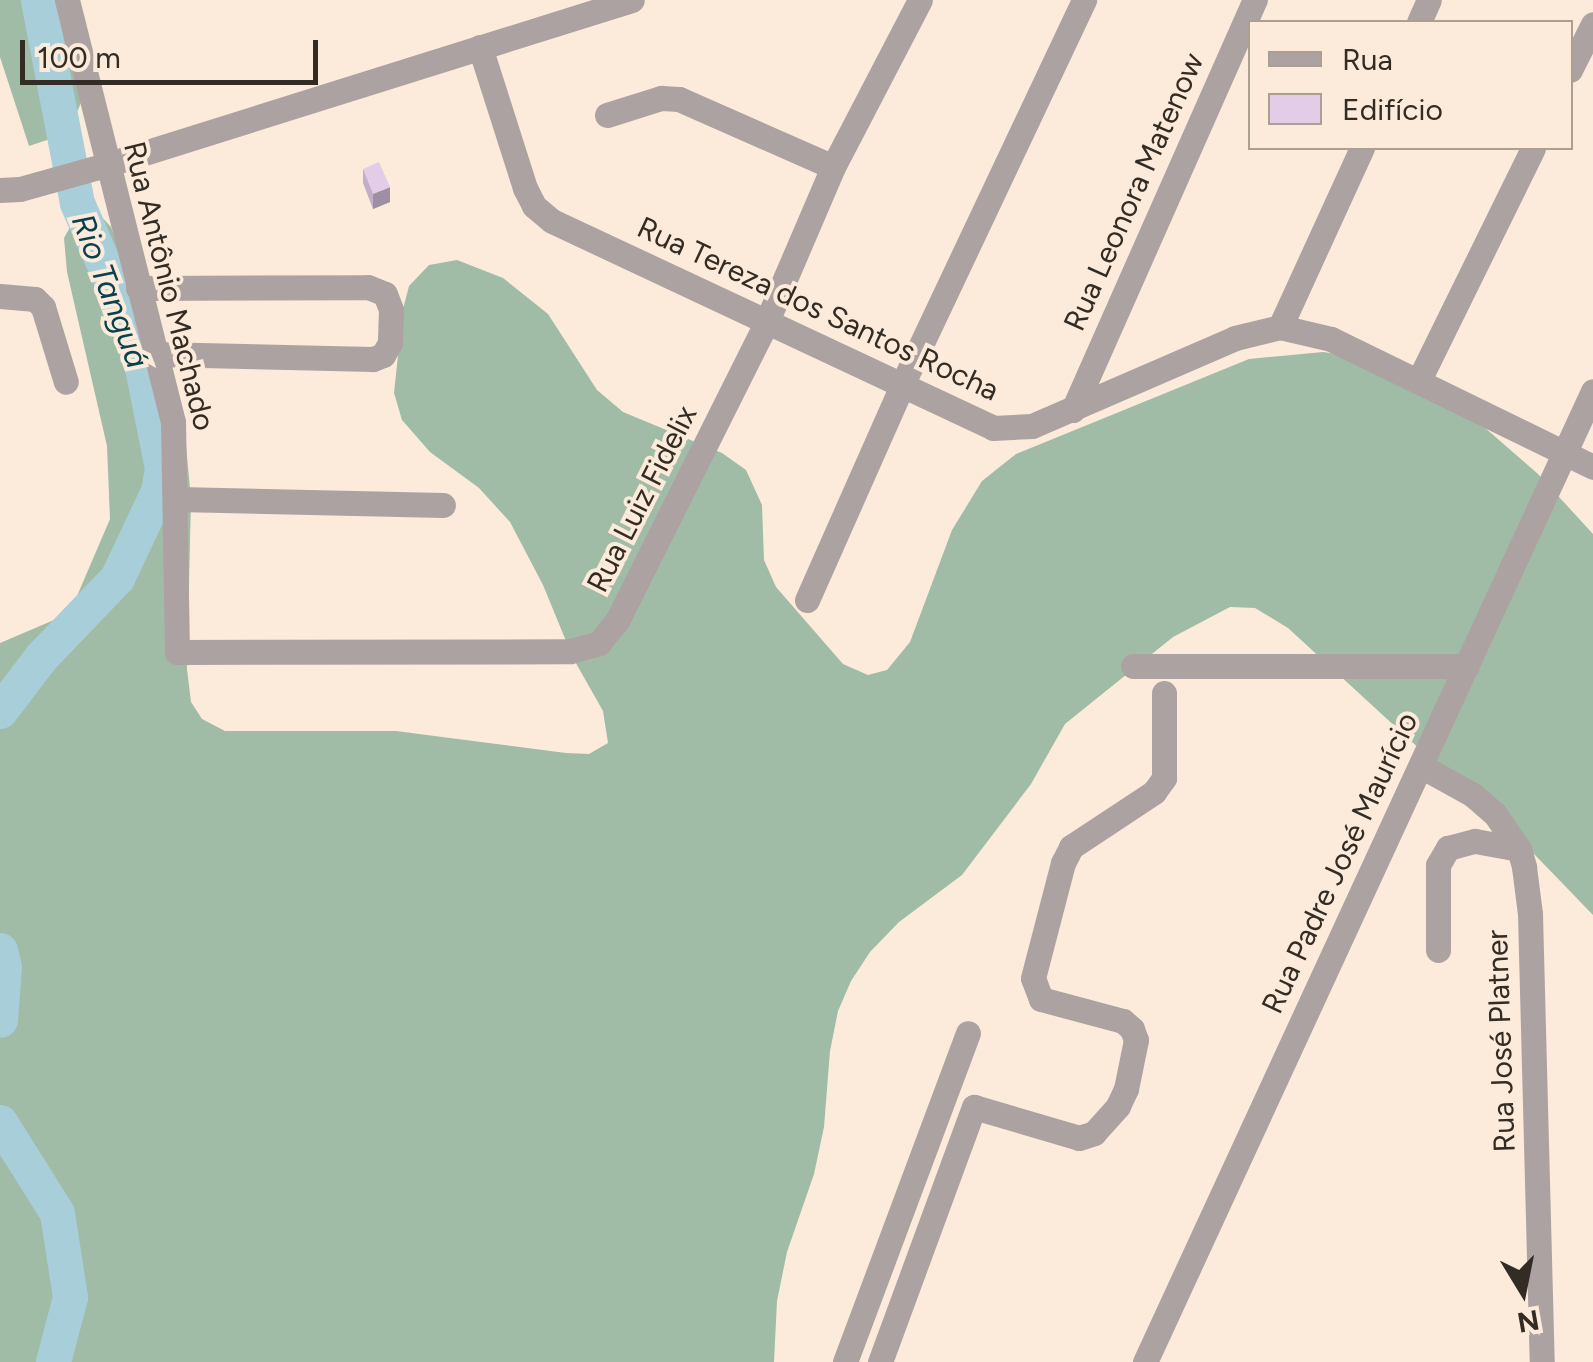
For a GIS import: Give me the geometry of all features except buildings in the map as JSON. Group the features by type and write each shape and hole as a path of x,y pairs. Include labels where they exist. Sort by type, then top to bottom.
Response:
{"street":[{"name":"Rua Antônio Machado","path":"67,0 174,422 178,652"},
{"path":"0,190 20,189 106,165 632,0"},
{"name":"Rua Luiz Fidelix","path":"178,652 570,651 599,642 617,621 767,320 833,167 920,0"},
{"path":"807,600 903,383 1084,0"},
{"name":"Rua Leonora Matenow","path":"1073,410 1255,0"},
{"path":"1573,64 1593,24"},
{"name":"Rua Tereza dos Santos Rocha","path":"480,47 534,206 552,220 993,428 1032,426 1235,338 1280,327 1331,339 1593,467"},
{"path":"607,115 660,98 678,99 833,167"},
{"path":"1280,327 1361,150"},
{"path":"1419,380 1531,150"},
{"path":"138,288 368,287 385,294 391,310 390,343 384,355 373,359 156,354"},
{"path":"0,296 36,299 43,306 66,382"},
{"name":"Rua Padre José Maurício","path":"1146,1362 1593,391"},
{"path":"177,499 443,505"},
{"path":"1133,666 1467,666"},
{"path":"880,1362 974,1107 1080,1138 1094,1133 1118,1106 1126,1089 1136,1040 1132,1029 1124,1021 1041,999 1033,978 1063,863 1072,846 1154,792 1164,778 1164,693"},
{"name":"Rua José Platner","path":"1422,766 1473,795 1495,814 1519,849 1530,914 1542,1362"},
{"path":"1438,950 1438,865 1448,848 1476,842 1519,849"},
{"path":"845,1362 968,1034"}],"green space":[{"path":"0,0 60,0 84,96 72,123 56,137 29,146 0,57"},
{"path":"79,211 98,213 111,227 184,424 191,499 187,669 191,702 202,719 225,731 396,731 589,754 608,743 603,711 573,658 543,585 510,522 479,488 430,452 402,420 394,393 403,309 409,286 429,265 457,260 503,278 548,314 597,390 623,412 722,453 746,470 762,505 764,560 776,587 843,664 868,675 887,670 910,642 952,530 982,481 1016,454 1249,359 1323,352 1357,357 1454,401 1538,474 1593,534 1593,915 1535,855 1288,628 1255,608 1230,607 1173,637 1065,724 1031,784 962,875 899,922 870,952 851,981 838,1011 830,1051 824,1127 814,1174 787,1252 777,1301 774,1362 0,1362 0,643 54,620 77,596 110,519 107,446 67,272 64,238"}],"waterway":[{"name":"Rio Tanguá","path":"0,711 41,657 117,578 158,491 162,468 136,338 77,203 38,0"},
{"name":"Rio Tanguá","path":"0,950 4,967 0,1020"},
{"name":"Rio Tanguá","path":"0,1122 57,1213 70,1297 53,1362"}]}
